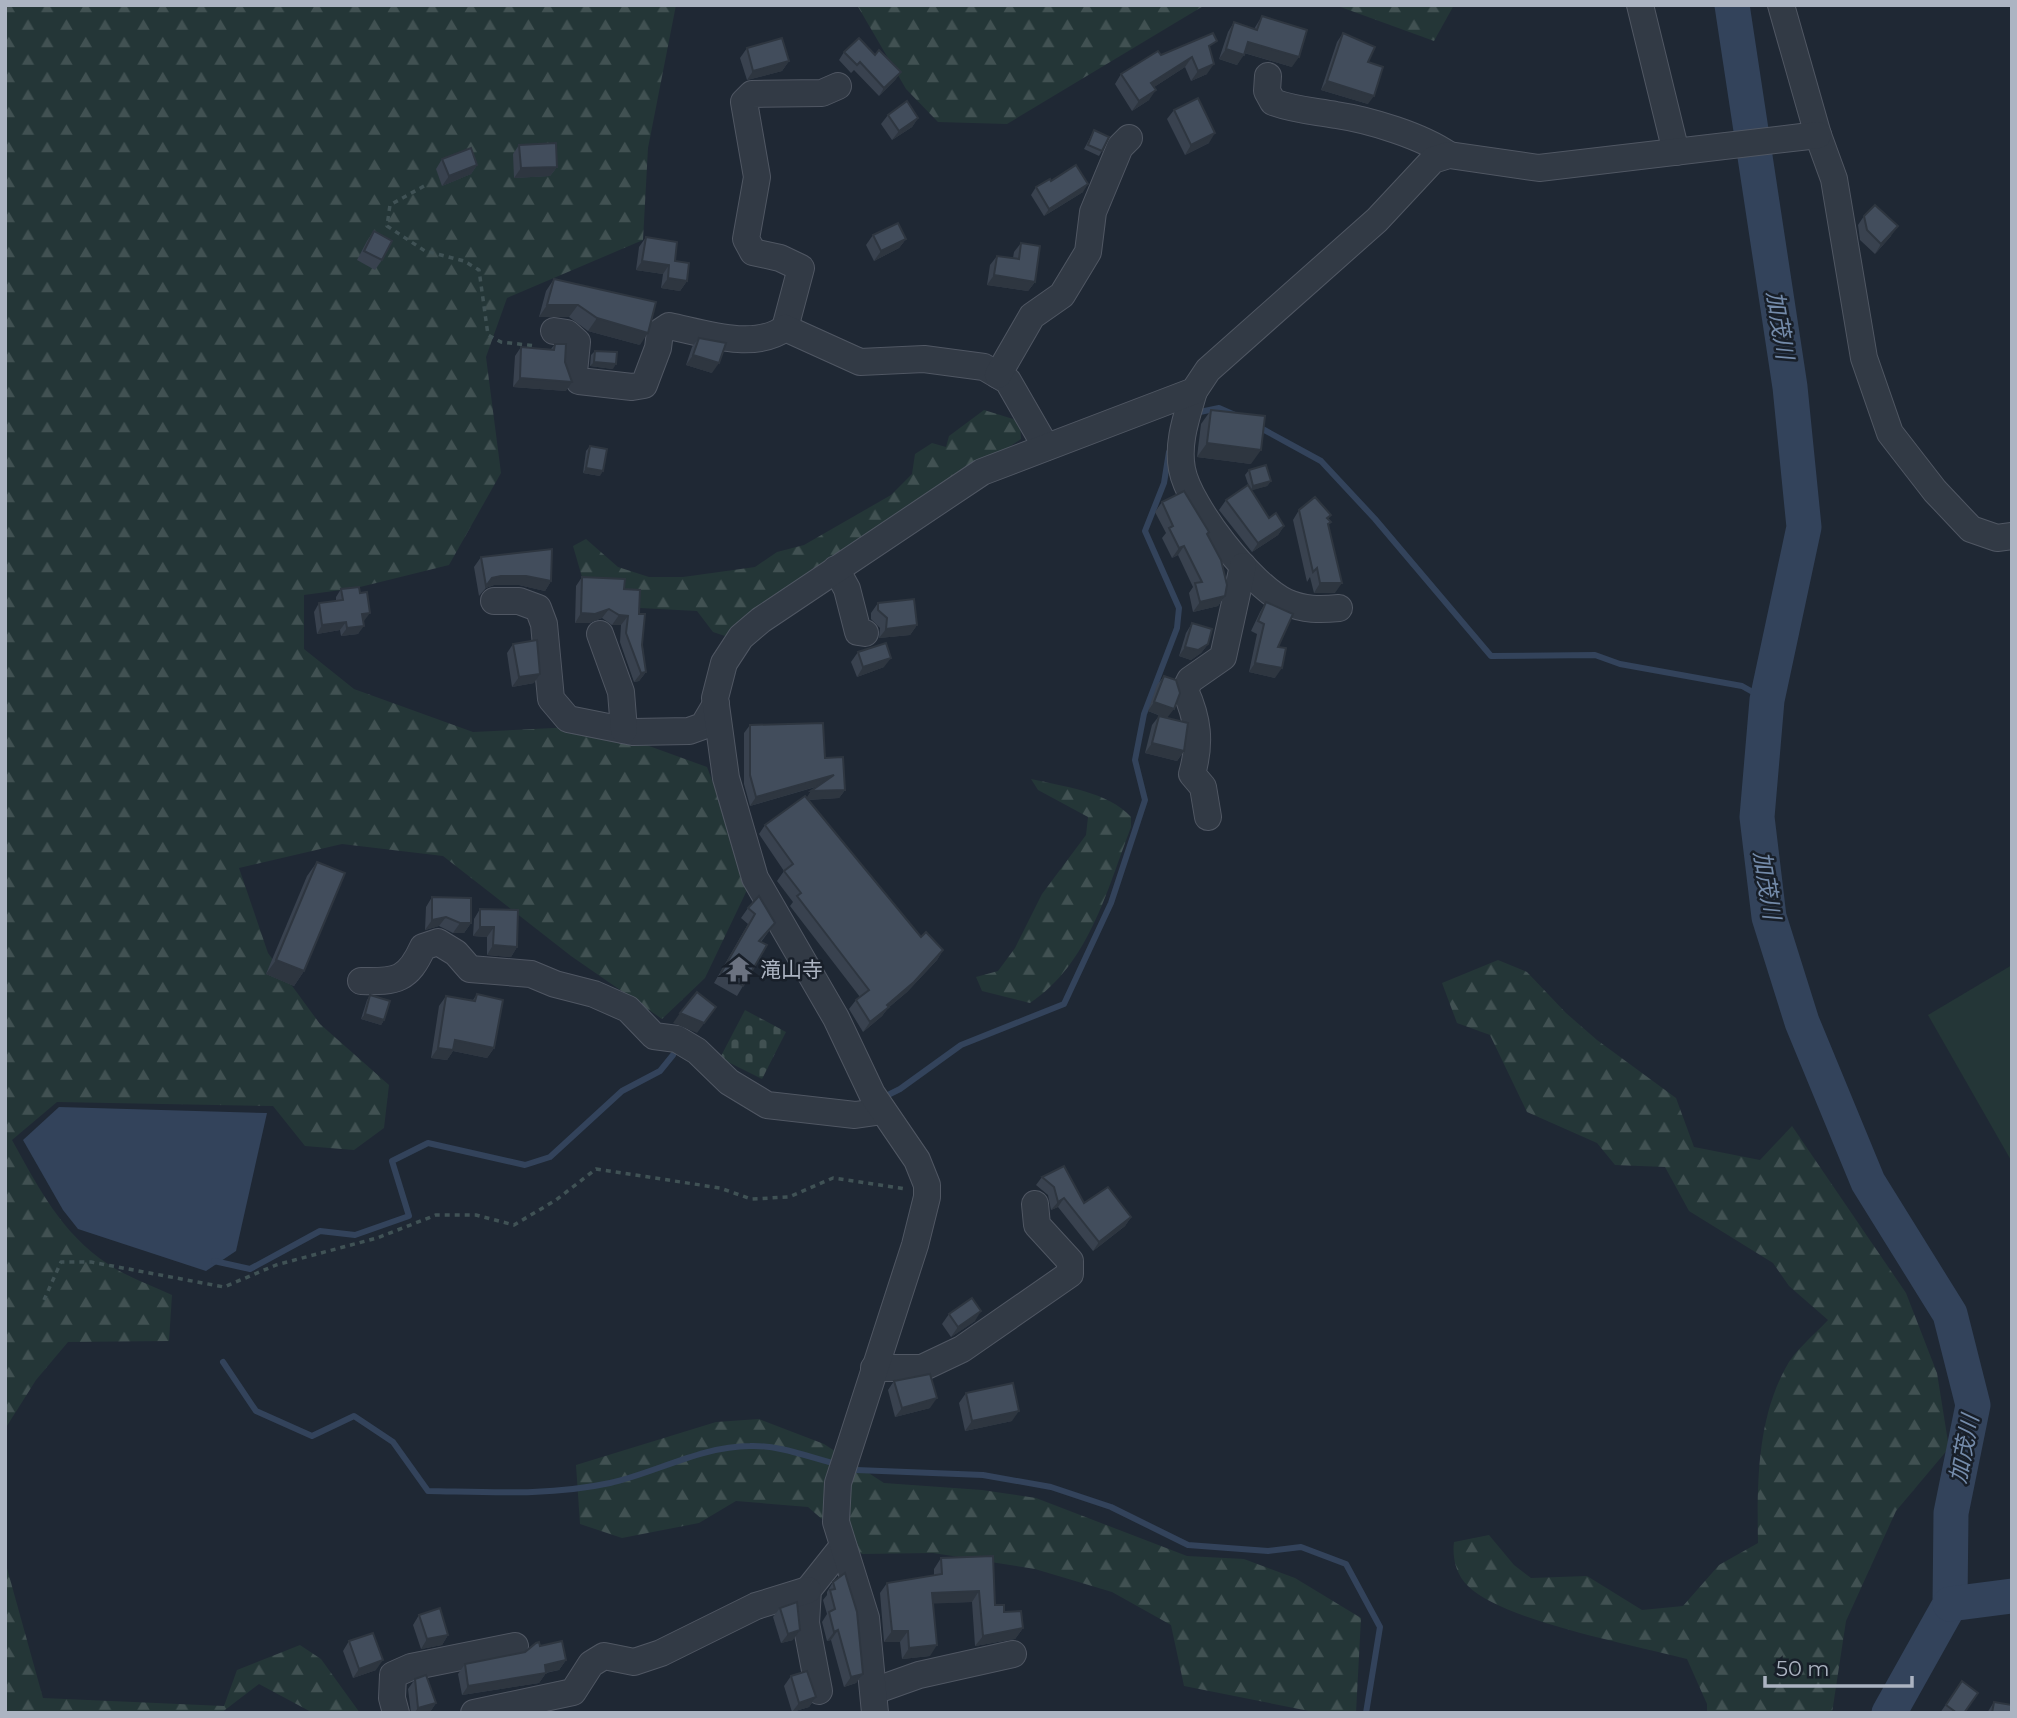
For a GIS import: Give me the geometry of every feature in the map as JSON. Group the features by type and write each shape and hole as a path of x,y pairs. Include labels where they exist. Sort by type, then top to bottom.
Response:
{"street":[{"path":"1640,5 1676,152"},
{"path":"1781,5 1818,135 1834,179 1864,358 1890,433 1935,491 1972,529 1997,538 2012,536"},
{"path":"1268,76 1267,91 1273,102 1294,110 1339,115 1431,143 1449,155 1539,168 1818,135"},
{"path":"546,339 567,333 577,342 574,372 579,382 632,387 644,384 658,348 660,332 669,326 744,339 778,333 785,328 801,268 780,258 753,252 746,239 757,177 744,102 752,94 822,93 838,86"},
{"path":"998,375 1032,316 1062,295 1088,251 1093,212 1120,147 1129,138"},
{"path":"1339,608 1313,610 1284,601 1243,566 1211,527 1185,483 1181,438 1194,391 1208,370 1377,220 1433,160 1449,155"},
{"path":"785,328 860,362 924,359 984,367 1008,381 1046,447"},
{"path":"494,601 519,601 538,608 544,624 551,699 568,719 624,730 688,731 704,726 716,704 724,663 741,637 836,569 982,472 1194,391"},
{"path":"1208,817 1203,787 1192,774 1198,754 1198,719 1185,690 1190,680 1223,657 1243,566"},
{"path":"836,569 847,589 858,632 865,633"},
{"path":"600,634 621,692 624,730"},
{"path":"716,704 726,778 755,878 836,1018 878,1104 917,1160 927,1185 927,1197 838,1483 836,1522 866,1618 874,1702 919,1675 1013,1654"},
{"path":"362,981 391,982 413,968 423,947 438,942 456,953 470,969 531,974 594,994 628,1009 654,1035 677,1039 697,1051 729,1082 767,1105 855,1115 878,1104"},
{"path":"874,1368 922,1368 962,1349 1070,1273 1070,1261 1037,1225 1035,1204"},
{"path":"474,1713 573,1692 591,1664 604,1656 634,1662 661,1653 755,1606 808,1590 843,1546"},
{"path":"808,1590 806,1623 819,1691"},
{"path":"396,1713 392,1698 393,1675 411,1667 515,1646"}],"path":[{"path":"424,186 390,205 387,226 425,251 464,261 479,270 488,335 501,342 546,339"},
{"path":"44,1300 61,1262 91,1262 224,1287 276,1265 377,1238 436,1214 476,1215 514,1225 556,1200 596,1169 720,1188 751,1199 789,1197 833,1178 895,1185 927,1197"}],"green space":[{"path":"5,5 676,5 648,148 643,240 507,298 486,357 501,473 449,565 356,588 304,595 304,649 354,689 473,732 594,726 707,767 730,827 748,888 705,978 662,1019 571,956 443,856 342,844 239,868 268,953 320,1024 389,1085 384,1128 354,1150 305,1146 273,1106 57,1102 12,1140 52,1208 77,1239 115,1269 172,1295 169,1341 68,1342 36,1380 5,1429"},
{"path":"857,5 1205,5 1007,124 938,122 906,89"},
{"path":"1335,5 1454,5 1434,41"},
{"path":"984,410 1020,421 1021,439 728,637 713,632 697,611 640,608 598,581 582,577 573,546 586,539 618,567 649,577 683,577 755,567 777,552 804,545 891,495 912,474 915,454 932,443 946,447 949,436"},
{"path":"1031,779 1098,796 1122,808 1131,817 1131,827 1104,900 1082,947 1050,987 1030,1003 982,991 976,977 998,971 1015,948 1042,894 1086,835 1088,817 1038,790"},
{"path":"1498,960 1527,972 1566,1013 1597,1040 1676,1098 1694,1147 1760,1160 1792,1126 1906,1293 1937,1373 1949,1448 1896,1511 1846,1621 1832,1713 1707,1713 1707,1704 1687,1659 1571,1630 1510,1610 1485,1599 1464,1582 1458,1571 1454,1560 1454,1542 1489,1535 1514,1565 1531,1578 1587,1576 1642,1610 1683,1606 1719,1565 1758,1543 1759,1476 1769,1410 1789,1362 1828,1320 1789,1286 1773,1263 1689,1211 1665,1167 1615,1165 1597,1143 1527,1112 1490,1035 1457,1023 1442,983"},
{"path":"2012,965 2012,1162 1928,1015"},
{"path":"745,1010 786,1032 762,1079 720,1058"},
{"path":"759,1419 824,1444 884,1483 982,1490 1036,1498 1187,1556 1244,1559 1295,1578 1361,1618 1356,1713 1319,1713 1184,1686 1171,1625 1112,1592 1035,1569 933,1553 862,1554 808,1507 736,1501 699,1523 622,1538 580,1524 576,1465 716,1422"},
{"path":"5,1561 43,1698 224,1706 237,1670 300,1645 321,1659 360,1713 313,1713 259,1684 221,1713 5,1713"}],"water":[{"path":"59,1107 267,1113 236,1251 206,1271 78,1229 63,1210 23,1140"}],"building":[{"path":"1262,16 1307,30 1299,57 1248,42 1244,55 1226,49 1234,22 1257,30"},
{"path":"1213,33 1217,41 1209,46 1214,64 1198,71 1192,57 1151,83 1156,90 1139,101 1121,74 1158,51 1161,55"},
{"path":"1343,33 1375,47 1368,62 1383,67 1374,96 1327,81"},
{"path":"782,38 789,61 753,71 747,48"},
{"path":"859,38 875,55 879,50 901,72 884,88 860,62 857,65 844,52"},
{"path":"1198,98 1215,133 1191,145 1174,110"},
{"path":"907,101 918,118 899,131 888,115"},
{"path":"1094,130 1109,137 1102,151 1088,145"},
{"path":"556,143 557,167 521,168 519,145"},
{"path":"471,148 477,165 449,176 442,159"},
{"path":"1076,165 1088,184 1049,209 1036,187"},
{"path":"1875,205 1898,226 1881,244 1867,230 1864,216"},
{"path":"898,223 906,239 881,251 873,235"},
{"path":"374,231 392,241 382,260 364,251"},
{"path":"646,237 677,242 675,261 689,263 687,281 668,278 669,265 642,261"},
{"path":"1021,243 1040,246 1035,282 994,275 997,256 1019,259"},
{"path":"554,279 656,302 648,333 597,318 578,305 547,305"},
{"path":"699,338 726,343 719,363 693,355"},
{"path":"555,344 566,344 565,362 572,382 520,378 521,347 554,350"},
{"path":"595,351 617,352 616,364 594,362"},
{"path":"1211,410 1265,416 1261,450 1207,443"},
{"path":"590,446 607,449 603,471 586,468"},
{"path":"1266,465 1271,481 1253,486 1249,470"},
{"path":"1248,485 1269,518 1276,513 1284,526 1258,543 1226,500"},
{"path":"1184,491 1209,532 1207,534 1221,560 1227,585 1225,596 1200,602 1195,583 1202,582 1184,546 1179,548 1169,528 1173,526 1162,502"},
{"path":"1315,497 1331,515 1327,518 1331,522 1328,524 1342,583 1320,583 1317,568 1313,572 1299,510"},
{"path":"552,549 551,581 526,576 501,576 492,578 486,586 481,557"},
{"path":"582,577 625,579 624,589 640,590 639,614 645,614 642,645 646,672 641,673 626,633 628,616 619,615 609,609 595,614 581,613"},
{"path":"359,587 360,593 367,592 370,613 362,614 364,626 347,628 346,622 322,625 319,603 343,600 341,589"},
{"path":"914,599 917,625 886,629 887,618 878,610 878,603"},
{"path":"1266,602 1293,614 1278,647 1286,648 1282,668 1255,663 1264,624 1258,621"},
{"path":"1192,623 1212,629 1208,644 1198,650 1185,647"},
{"path":"537,640 540,674 519,677 513,644"},
{"path":"886,643 891,658 863,667 858,652"},
{"path":"1164,676 1176,680 1180,693 1174,709 1154,702"},
{"path":"1159,716 1188,723 1184,751 1152,743"},
{"path":"823,723 825,758 843,757 845,790 811,791 834,775 756,797 750,775 750,725"},
{"path":"805,796 921,937 926,932 943,950 914,982 887,1005 889,1007 870,1022 856,1000 869,990 797,896 801,893 784,871 793,864 765,825"},
{"path":"317,862 345,873 304,971 276,960"},
{"path":"759,896 775,923 759,941 767,945 743,986 721,973 755,914 748,908"},
{"path":"432,897 471,898 471,923 460,923 446,917 432,920"},
{"path":"480,909 518,910 517,947 493,945 494,927 480,927"},
{"path":"697,992 716,1007 704,1023 680,1013"},
{"path":"477,994 503,1000 494,1048 455,1040 453,1050 438,1048 446,996 475,1001"},
{"path":"370,995 390,1001 384,1020 365,1014"},
{"path":"1064,1166 1084,1203 1108,1187 1131,1217 1099,1242 1064,1198 1058,1202 1054,1187 1042,1177"},
{"path":"972,1298 981,1311 958,1327 949,1314"},
{"path":"930,1374 937,1398 902,1408 894,1381"},
{"path":"1013,1383 1019,1411 972,1421 966,1393"},
{"path":"993,1556 995,1605 1004,1605 1004,1612 1021,1611 1023,1628 983,1636 979,1591 932,1593 937,1645 909,1648 908,1631 892,1631 887,1583 942,1574 941,1558"},
{"path":"845,1573 857,1612 863,1674 851,1677 838,1630 834,1632 829,1612 835,1609 830,1590 835,1589 833,1582"},
{"path":"797,1602 800,1630 788,1634 780,1608"},
{"path":"440,1608 448,1635 427,1639 419,1615"},
{"path":"373,1633 383,1660 359,1669 349,1641"},
{"path":"562,1641 566,1660 545,1665 546,1673 468,1686 465,1664 525,1652 539,1642 540,1646"},
{"path":"807,1671 816,1697 799,1703 791,1676"},
{"path":"426,1675 436,1703 418,1708 415,1679"},
{"path":"1962,1681 1978,1693 1964,1713 1957,1713 1946,1705"},
{"path":"1994,1702 2012,1705 2012,1713 1992,1713"}],"waterway":[{"name":"加茂川","path":"1732,5 1790,387 1804,527 1767,700 1757,817 1769,917 1802,1022 1868,1182 1950,1314 1973,1405 1951,1513 1950,1604 1889,1713"},
{"path":"1195,413 1219,408 1235,415"},
{"path":"1257,426 1321,461 1375,519 1491,656 1595,655 1620,664 1742,686 1767,700"},
{"path":"882,1098 900,1089 961,1045 1064,1004 1111,903 1145,800 1135,760 1144,714 1177,628 1179,608 1145,531 1164,483 1169,452"},
{"path":"214,1261 250,1269 320,1231 355,1235 409,1216 392,1161 428,1143 525,1165 550,1157 622,1091 660,1071 673,1055"},
{"path":"223,1362 256,1411 312,1436 354,1416 393,1442 428,1491 519,1492 587,1487 627,1479 696,1455 732,1447 771,1447 833,1463"},
{"path":"856,1470 983,1475 1051,1487 1111,1507 1188,1545 1268,1551 1301,1547 1346,1564 1380,1627 1366,1713"},
{"path":"1950,1604 2012,1596"}],"place":[{"name":"滝山寺","path":"739,969"}]}
